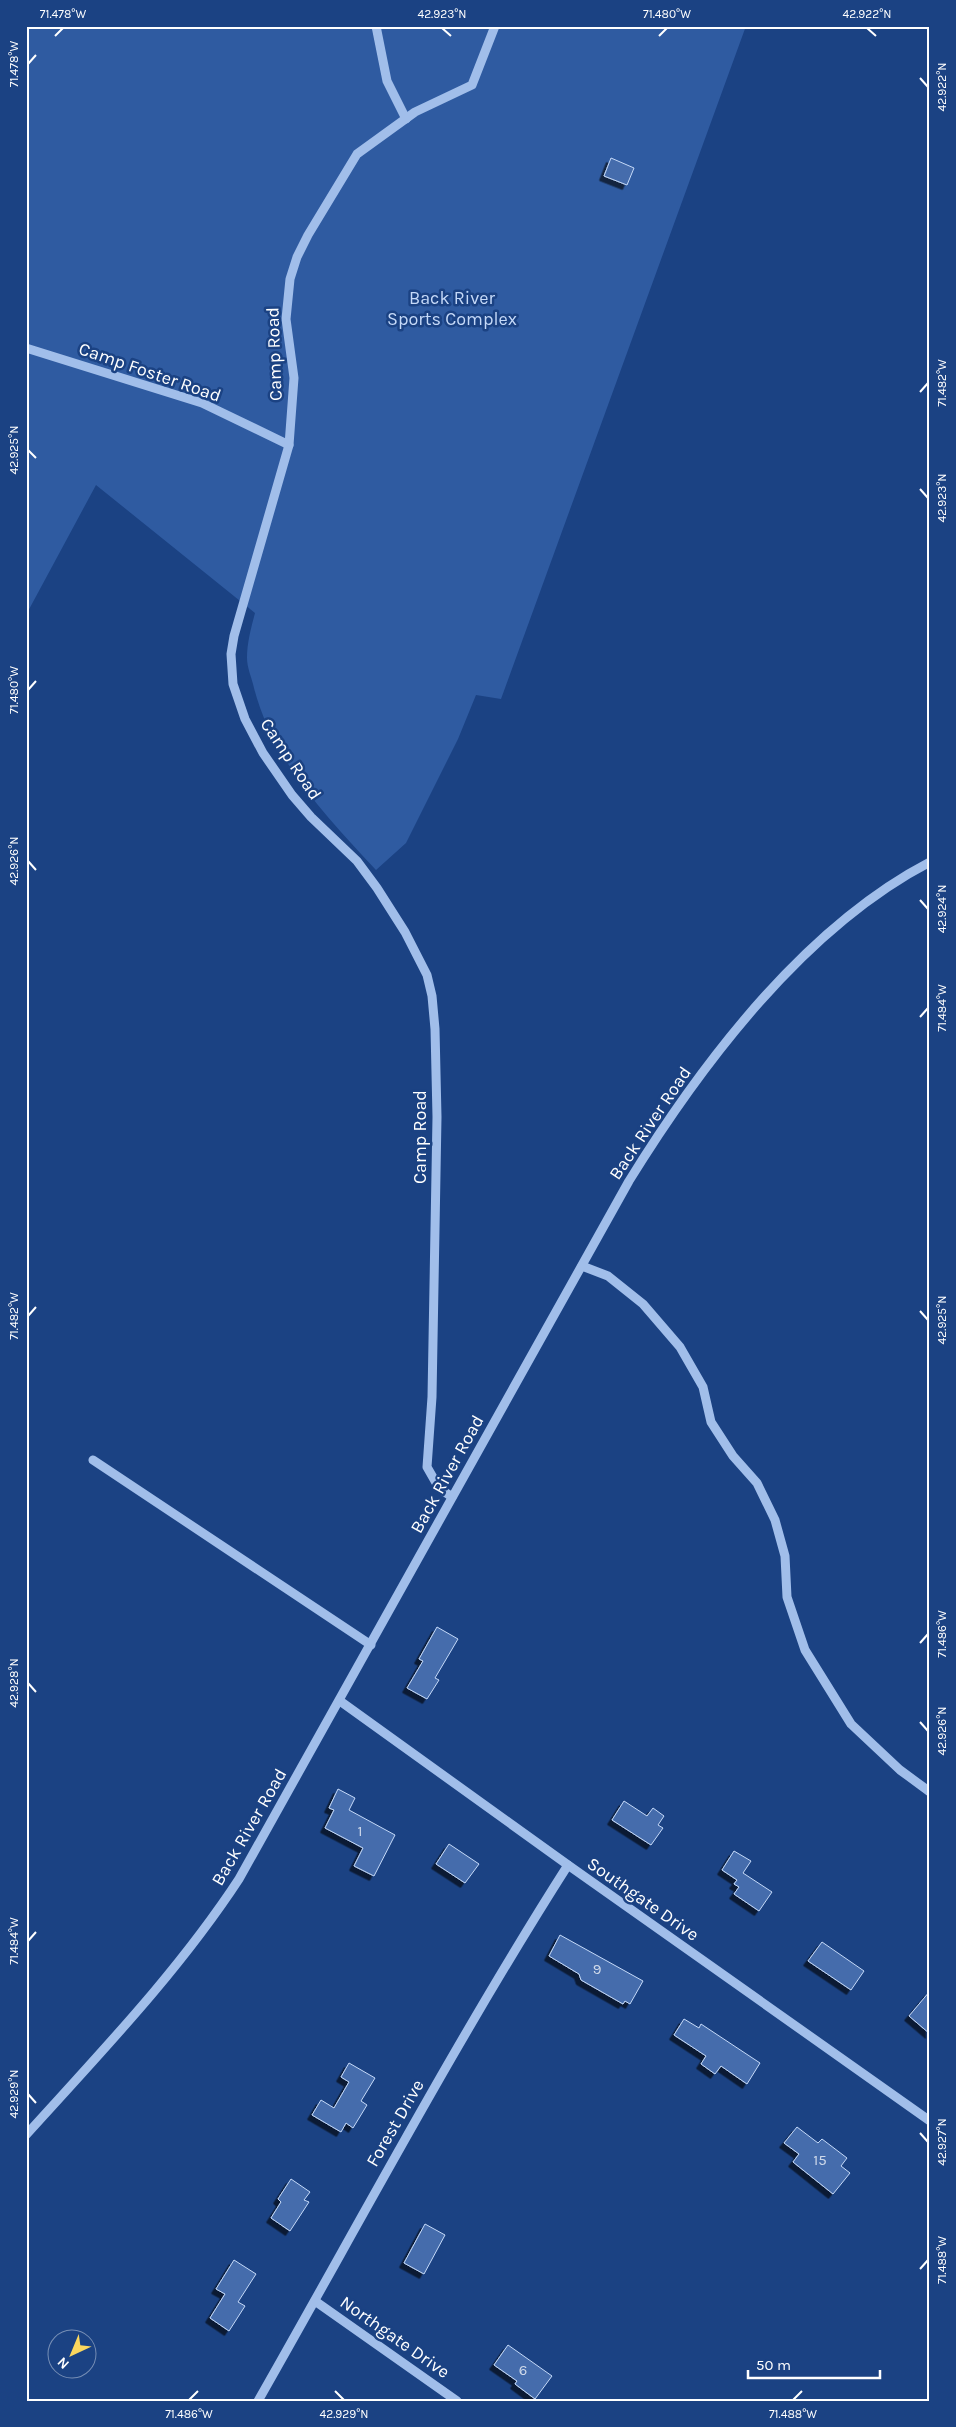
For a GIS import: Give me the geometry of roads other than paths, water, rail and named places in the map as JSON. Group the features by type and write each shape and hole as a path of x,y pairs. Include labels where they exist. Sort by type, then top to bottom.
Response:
{"street":[{"path":"376,26 387,81 406,119"},
{"name":"Camp Road","path":"452,1497 439,1488 427,1467 432,1397 437,1118 435,1029 432,996 427,975 405,932 377,888 357,861 311,817 263,753 245,719 233,684 231,654 234,636 289,445 294,378 286,319 290,279 297,257 356,154 406,119 472,85 495,26"},
{"name":"Camp Foster Road","path":"26,348 202,403 289,445"},
{"name":"Back River Road","path":"26,2134 124,2027 216,1914 259,1846 629,1181 662,1130 704,1071 742,1024 802,959 851,913 878,893 930,862"},
{"path":"582,1266 608,1276 643,1304 680,1347 703,1387 711,1422 732,1456 757,1483 775,1520 785,1556 787,1596 805,1650 851,1724 900,1770 930,1792"},
{"path":"93,1460 371,1645"},
{"name":"Southgate Drive","path":"340,1701 930,2121"},
{"name":"Forest Drive","path":"258,2401 315,2301 321,2285 519,1942 568,1865"},
{"name":"Northgate Drive","path":"315,2301 457,2401"}],"park label":[{"name":"Back River Sports Complex","path":"452,308"}]}
